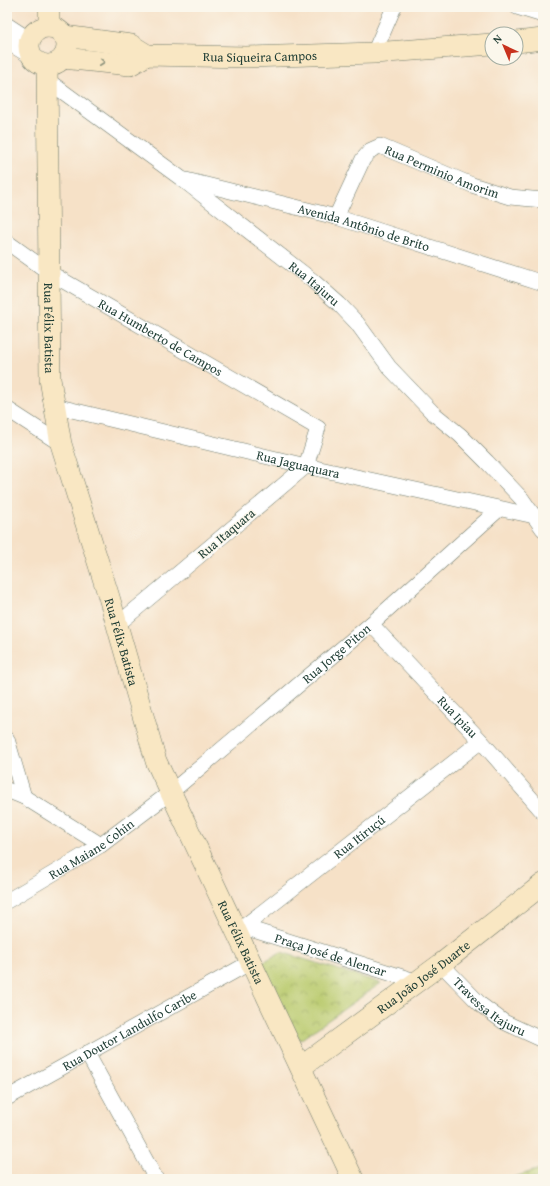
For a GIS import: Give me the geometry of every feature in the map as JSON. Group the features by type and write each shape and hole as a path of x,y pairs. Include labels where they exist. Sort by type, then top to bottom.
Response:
{"street":[{"path":"374,53 394,7"},
{"path":"517,7 543,15"},
{"path":"44,60 37,30 54,23 131,45 147,56"},
{"name":"Rua Félix Batista","path":"54,23 67,47 44,60 50,273 50,379 61,444 117,625 156,761 240,930 252,962 353,1179"},
{"path":"7,25 44,60"},
{"path":"524,41 543,40"},
{"path":"7,42 44,60"},
{"name":"Rua Siqueira Campos","path":"44,60 130,65 147,56 246,57 374,53 484,45"},
{"name":"Rua Itajuru","path":"44,60 182,179 313,281 339,304 357,323 389,367 433,412 460,435 487,462 539,517 543,529"},
{"name":"Rua Perminio Amorim","path":"336,217 363,159 371,150 380,146 472,185 510,197 543,200"},
{"name":"Avenida Antônio de Brito","path":"182,179 336,217 543,283"},
{"name":"Rua Humberto de Campos","path":"7,242 50,273 318,428 306,466"},
{"name":"Rua Jaguaquara","path":"54,406 498,510 539,517"},
{"path":"7,408 61,444"},
{"name":"Rua Itaquara","path":"117,625 306,466"},
{"name":"Rua Jorge Piton","path":"171,792 371,624 498,510"},
{"name":"Rua Ipiau","path":"371,624 480,741 543,812"},
{"path":"7,739 24,797"},
{"name":"Rua Itiruçú","path":"240,930 480,741"},
{"path":"7,790 24,797 101,845"},
{"name":"Rua Maiane Cohin","path":"7,901 101,845 171,792"},
{"name":"Rua João José Duarte","path":"301,1067 418,982 543,884"},
{"name":"Praça José de Alencar","path":"240,930 418,982"},
{"name":"Rua Doutor Landulfo Caribe","path":"7,1098 252,962"},
{"name":"Travessa Itajuru","path":"441,964 481,1005 493,1014 504,1022 543,1040"},
{"path":"88,1053 156,1179"}],"green space":[{"path":"281,952 381,983 300,1040 256,966"},
{"path":"543,1168 543,1179 508,1179"}]}
